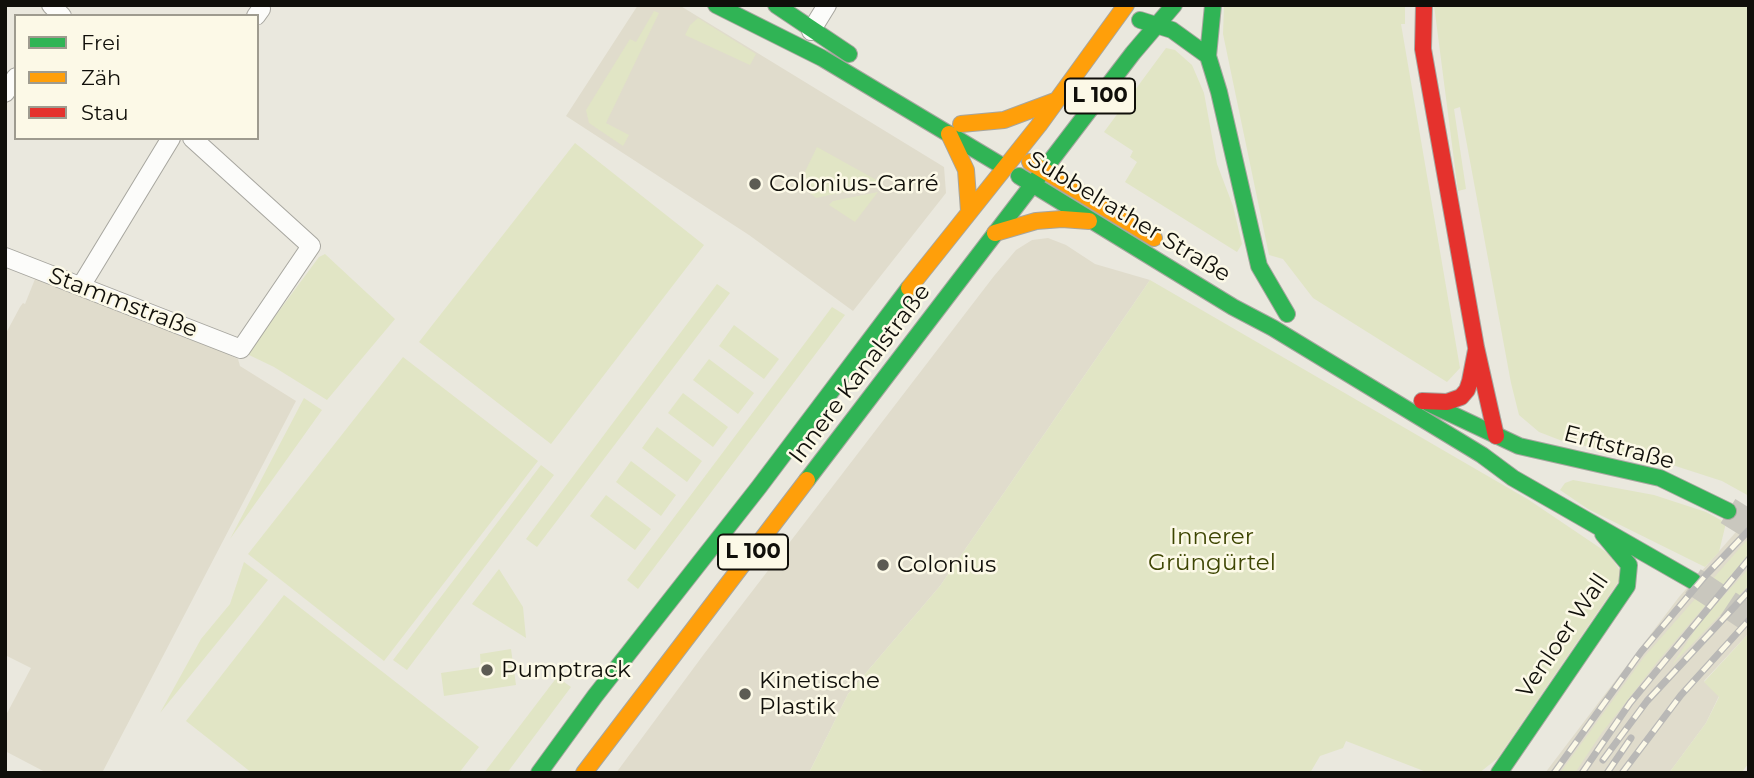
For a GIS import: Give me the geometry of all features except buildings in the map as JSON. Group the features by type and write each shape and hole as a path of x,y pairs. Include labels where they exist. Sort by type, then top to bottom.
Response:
{"main road":[{"name":"Subbelrather Straße","path":"716,5 955,129 984,136"},
{"path":"776,5 857,59"},
{"name":"Innere Kanalstraße","path":"584,773 995,233 1174,5"},
{"path":"1213,5 1208,56 1219,92 1259,266 1292,318 1258,300"},
{"path":"1424,5 1423,49 1476,347 1496,436 1513,478 1546,488 1595,525 1693,581"},
{"path":"1121,11 1172,30 1208,56"},
{"name":"Innere Kanalstraße","path":"539,773 637,642 759,487 872,334 1004,167 1010,150 1055,101 1121,11"},
{"name":"Subbelrather Straße","path":"915,95 1004,167 1089,221 1359,379 1482,455 1513,478"},
{"name":"L 100","path":"955,129 1004,120 1055,101"},
{"path":"955,129 966,170 969,211"},
{"name":"Subbelrather Straße","path":"1010,150 1162,243"},
{"path":"995,233 1036,221 1089,221"},
{"path":"1422,401 1447,402 1461,397 1470,382 1476,347"},
{"path":"1381,375 1422,401 1496,436"},
{"name":"Erftstraße","path":"1496,436 1519,446 1660,478 1728,511"},
{"path":"1563,473 1599,464"},
{"name":"Venloer Wall","path":"1499,773 1628,586 1629,565 1625,557 1595,525"},
{"path":"632,711 624,690 637,642"}],"street":[{"path":"811,30 827,5"},
{"path":"81,286 170,140"},
{"name":"Stammstraße","path":"5,257 241,349 311,246 194,140"}],"shaded area":[{"path":"638,5 679,5 944,167 946,193 853,311 749,235 566,116"},
{"path":"1048,238 1066,245 1095,264 1150,280 940,586 848,694 809,773 616,773 994,276 1016,250 1032,240"},
{"path":"35,279 208,344 238,359 240,366 296,401 102,773 47,773 5,751 5,717 31,668 5,655 5,335 20,307 25,304"},
{"path":"1749,517 1749,633 1704,681 1719,696 1706,723 1669,773 1545,773 1679,597"}],"green space":[{"path":"1224,5 1405,5 1405,24 1401,24 1460,368 1447,382 1313,298 1283,259 1269,255 1223,34"},
{"path":"1434,5 1749,5 1749,496 1722,481 1660,461 1565,442 1539,432 1519,415 1460,107 1454,109 1466,189 1458,191"},
{"path":"654,11 659,13 606,123 629,135 623,146 589,123 586,110 630,39 636,42"},
{"path":"698,18 756,54 750,65 685,35 690,25"},
{"path":"1166,48 1175,50 1192,65 1204,93 1217,164 1233,206 1242,244 1237,252 1125,182 1137,162 1130,157 1133,151 1104,132"},
{"path":"575,143 704,245 551,444 419,342"},
{"path":"817,147 880,184 816,198 799,184"},
{"path":"878,192 855,222 829,205 833,201"},
{"path":"325,254 395,319 327,400 274,367 247,354 319,257"},
{"name":"Innerer Grüngürtel","path":"1150,280 1529,500 1609,554 1623,575 1498,758 1479,773 1429,773 1346,741 1343,748 1320,756 1310,773 809,773 848,694 940,586"},
{"path":"717,284 730,293 537,547 526,539"},
{"path":"832,307 845,315 638,589 627,580"},
{"path":"734,325 779,359 764,379 719,346"},
{"path":"403,357 538,461 384,661 248,554"},
{"path":"709,359 754,393 738,414 693,380"},
{"path":"683,393 728,427 713,447 668,413"},
{"path":"304,398 322,410 230,539"},
{"path":"657,427 702,461 687,482 642,448"},
{"path":"631,461 676,495 661,516 616,482"},
{"path":"541,465 554,475 407,670 393,660"},
{"path":"1573,480 1654,495 1706,512 1726,523 1719,552 1705,567 1588,509 1560,490 1565,483"},
{"path":"606,495 651,529 635,550 590,516"},
{"path":"1746,541 1749,542 1749,554 1658,661 1601,734 1575,773 1560,773 1644,657"},
{"path":"244,562 268,580 160,713 201,639 230,604"},
{"path":"1749,568 1749,585 1672,665 1701,621"},
{"path":"499,569 523,607 526,638 472,604"},
{"path":"284,595 479,747 459,773 252,773 186,721"},
{"path":"1749,633 1749,763 1741,773 1669,773 1706,723 1719,697 1704,682"},
{"name":"Pumptrack","path":"511,649 516,685 444,696 441,673 481,667 480,654"},
{"path":"557,677 571,687 507,773 484,773"}],"tunnel":[{"path":"1728,511 1749,524"},
{"path":"1693,581 1749,618"}],"railway":[{"path":"1554,773 1641,652 1706,575 1749,530"},
{"path":"1582,773 1630,703 1749,559"},
{"path":"1603,760 1647,701 1749,591"},
{"path":"1622,773 1681,695 1749,620"},
{"path":"1607,773 1631,738"}],"traffic: fast":[{"path":"716,5 822,58 1004,167"},
{"path":"776,5 849,54"},
{"path":"807,480 1133,53 1174,5"},
{"path":"1213,5 1208,56 1219,92 1259,266 1287,314"},
{"path":"1140,20 1172,30 1208,56"},
{"path":"1019,176 1482,455 1513,478 1693,581"},
{"path":"539,773 595,696 759,487 909,288"},
{"path":"1428,403 1519,446 1660,478 1728,511"},
{"path":"1499,773 1627,586 1629,565 1603,534"}],"traffic: slow":[{"path":"909,288 1039,125 1126,5"},
{"path":"961,124 1004,120 1055,101"},
{"path":"949,134 966,170 969,211"},
{"path":"1030,162 1154,238"},
{"path":"995,233 1036,221 1089,221"},
{"path":"584,773 807,480"}],"traffic: jam":[{"path":"1424,5 1423,49 1476,347 1496,436"},
{"path":"1422,401 1447,402 1461,397 1470,381 1476,350"}],"place":[{"name":"Colonius-Carré","path":"755,184"},
{"name":"Colonius","path":"883,565"},
{"name":"Pumptrack","path":"487,670"},
{"name":"Kinetische Plastik","path":"745,694"}]}
